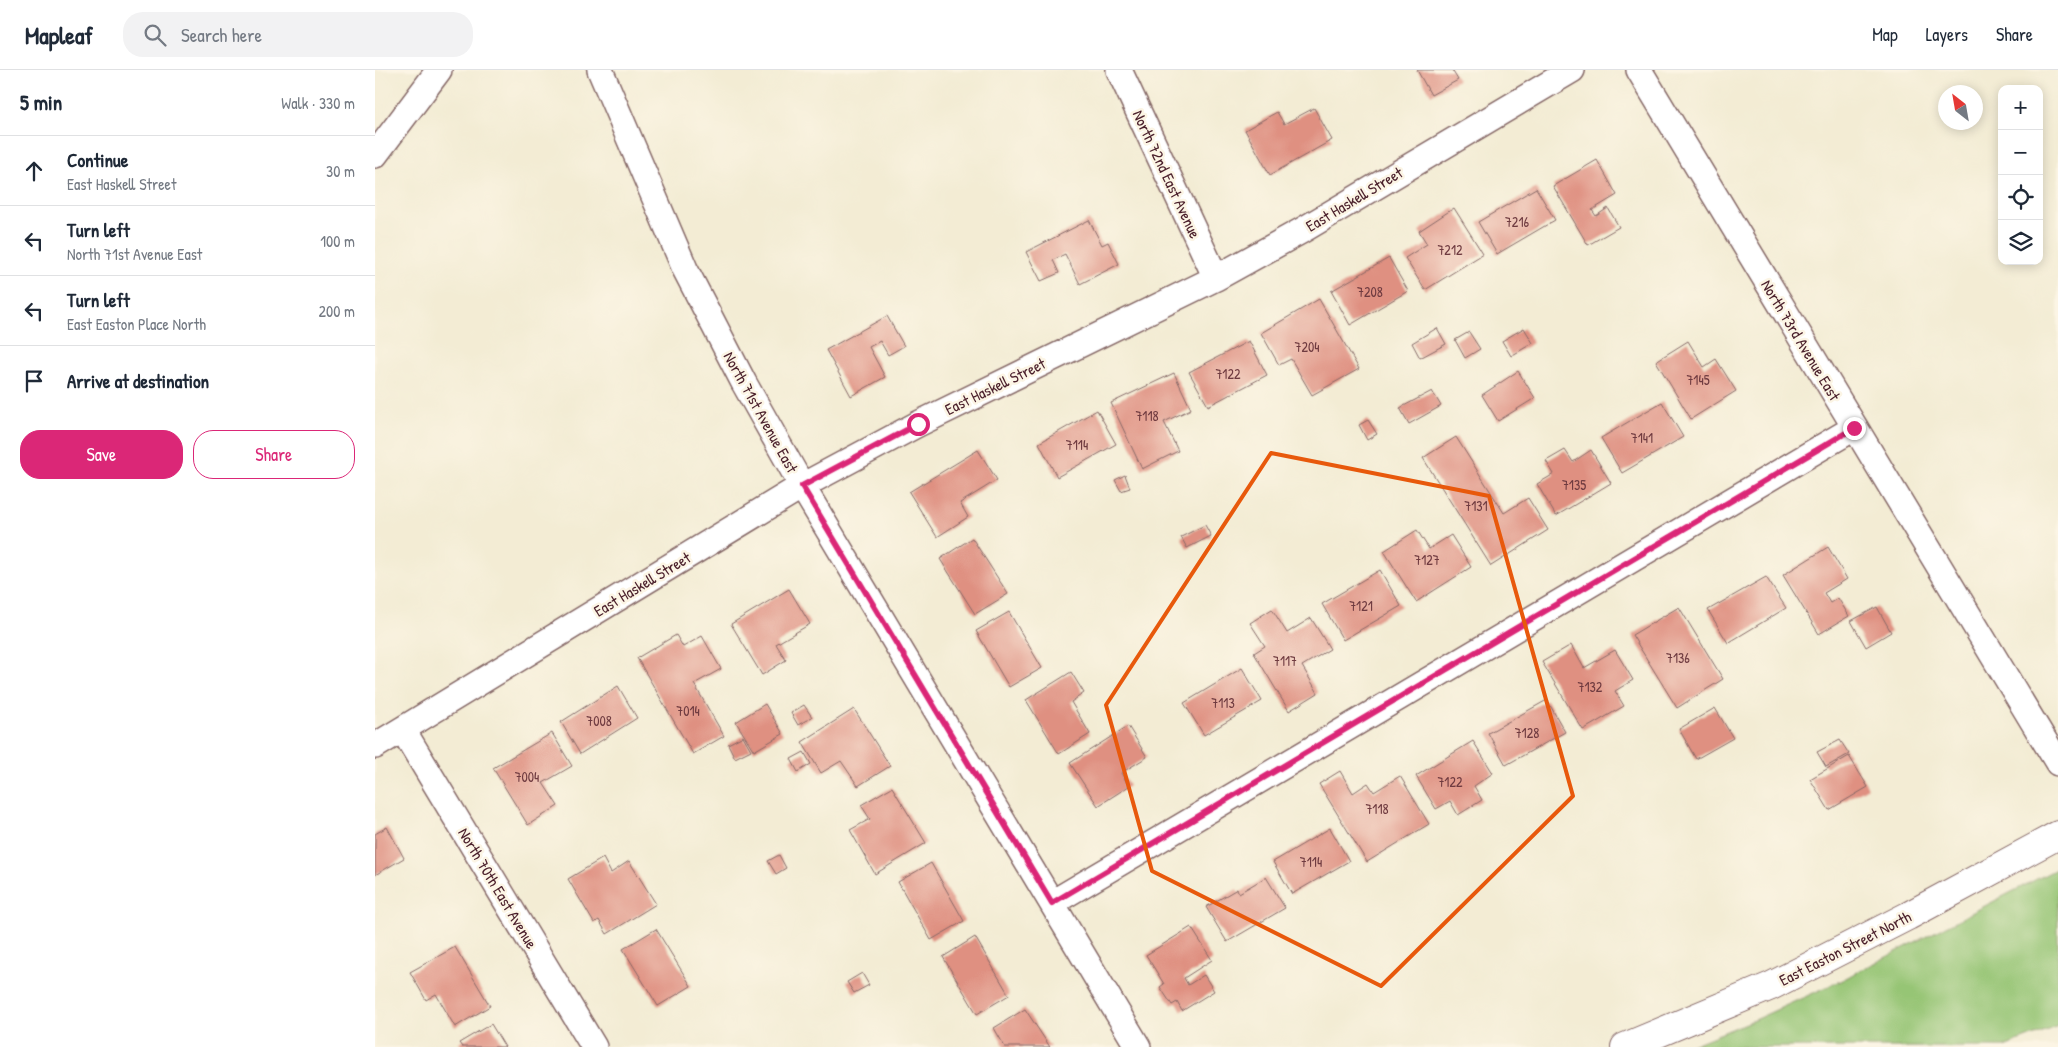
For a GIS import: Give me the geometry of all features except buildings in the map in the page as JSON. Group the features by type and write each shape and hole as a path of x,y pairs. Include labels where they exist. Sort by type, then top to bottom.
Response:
{"street":[{"path":"375,155 439,70"},
{"name":"North 71st Avenue East","path":"600,70 685,268 744,383 802,486 1138,1047"},
{"name":"North 72nd East Avenue","path":"1119,70 1216,278"},
{"name":"East Haskell Street","path":"375,746 802,486 927,420 1216,278 1301,231 1571,70"},
{"name":"North 73rd Avenue East","path":"1639,70 2058,763"},
{"path":"1052,903 1854,428"},
{"name":"North 70th East Avenue","path":"403,730 594,1047"},
{"name":"East Easton Street North","path":"1625,1047 1771,986 2058,835"}],"highlighted area":[{"path":"1271,453 1489,496 1573,796 1381,986 1152,871 1106,705"}],"green space":[{"path":"2058,868 2058,1026 2004,1047 1687,1047 1754,1020 1842,980"}],"route":[{"path":"918,424 802,486 1052,903 1854,428"}]}
